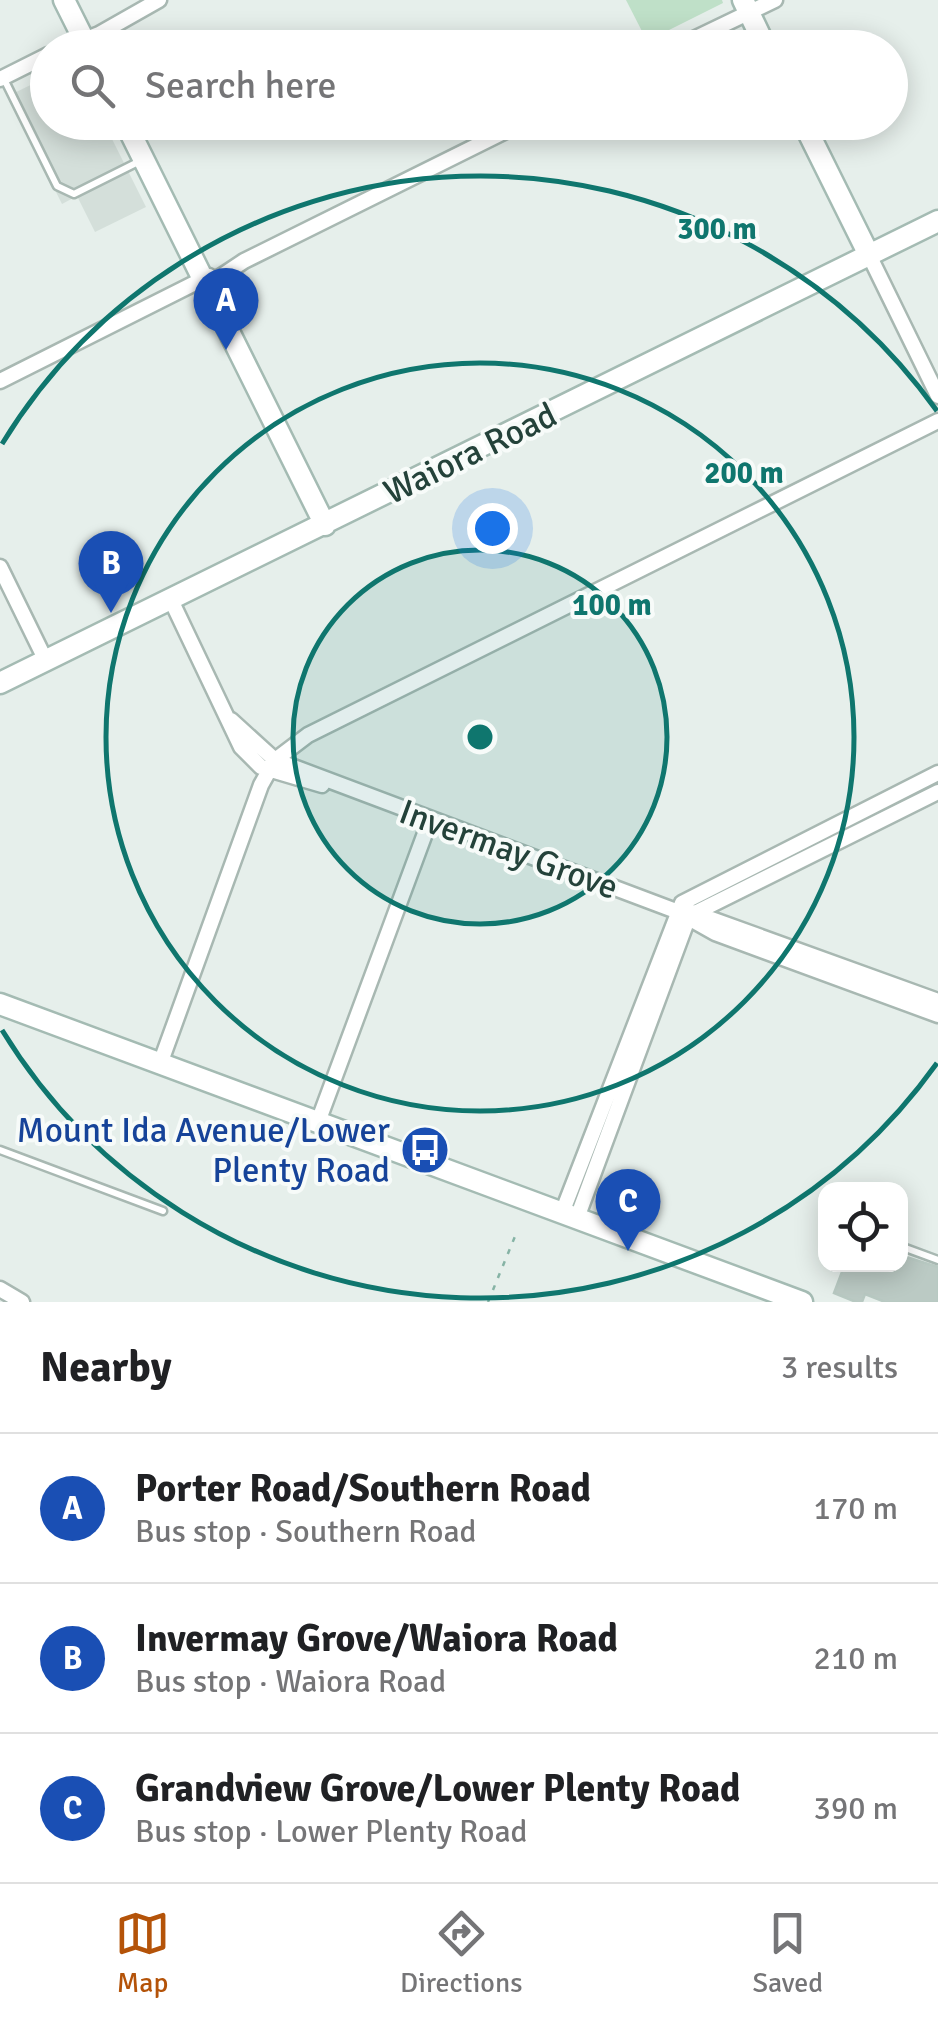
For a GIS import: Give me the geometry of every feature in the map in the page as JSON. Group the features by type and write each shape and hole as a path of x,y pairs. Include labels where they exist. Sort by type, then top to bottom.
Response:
{"main road":[{"path":"64,0 79,30"},
{"path":"751,6 760,30"},
{"path":"134,140 325,525"},
{"path":"812,140 868,255"},
{"name":"Waiora Road","path":"0,683 938,220"},
{"path":"0,1004 802,1302"}],"street":[{"path":"105,30 158,0"},
{"path":"711,30 751,6 776,0"},
{"path":"2,78 30,64"},
{"path":"0,381 204,281 220,278 244,261 488,140"},
{"path":"868,255 938,396"},
{"path":"160,1064 272,765 308,735 938,422"},
{"path":"0,568 46,661"},
{"name":"Invermay Grove","path":"171,600 241,748 272,765 938,1001"},
{"path":"570,1216 687,914 720,881 938,773"},
{"path":"687,914 938,792"},
{"path":"318,1122 430,820"},
{"name":"Invermay Grove","path":"687,914 716,933 938,1016"},
{"path":"0,1289 19,1302"},
{"path":"0,1299 19,1302"}],"lane":[{"path":"2,78 30,133"},
{"path":"34,140 57,186 66,194 74,194 144,160"},
{"path":"0,1150 163,1211"},
{"path":"908,1249 938,1260"}],"path":[{"path":"488,1302 516,1234"}],"shaded area":[{"path":"30,85 30,140 8,96"},
{"path":"30,140 112,140 146,207 95,232 77,196 62,204"}],"green space":[{"path":"626,0 722,0 723,3 669,30 641,30"}],"building":[{"path":"908,1258 938,1267 938,1302 885,1302 865,1294 862,1302 856,1302 834,1293 842,1272 908,1272"}],"place":[{"name":"Porter Road/Southern Road","path":"226,350"},
{"name":"Invermay Grove/Waiora Road","path":"111,613"},
{"name":"Mount Ida Avenue/Lower Plenty Road","path":"425,1150"},
{"name":"Grandview Grove/Lower Plenty Road","path":"628,1251"}]}
